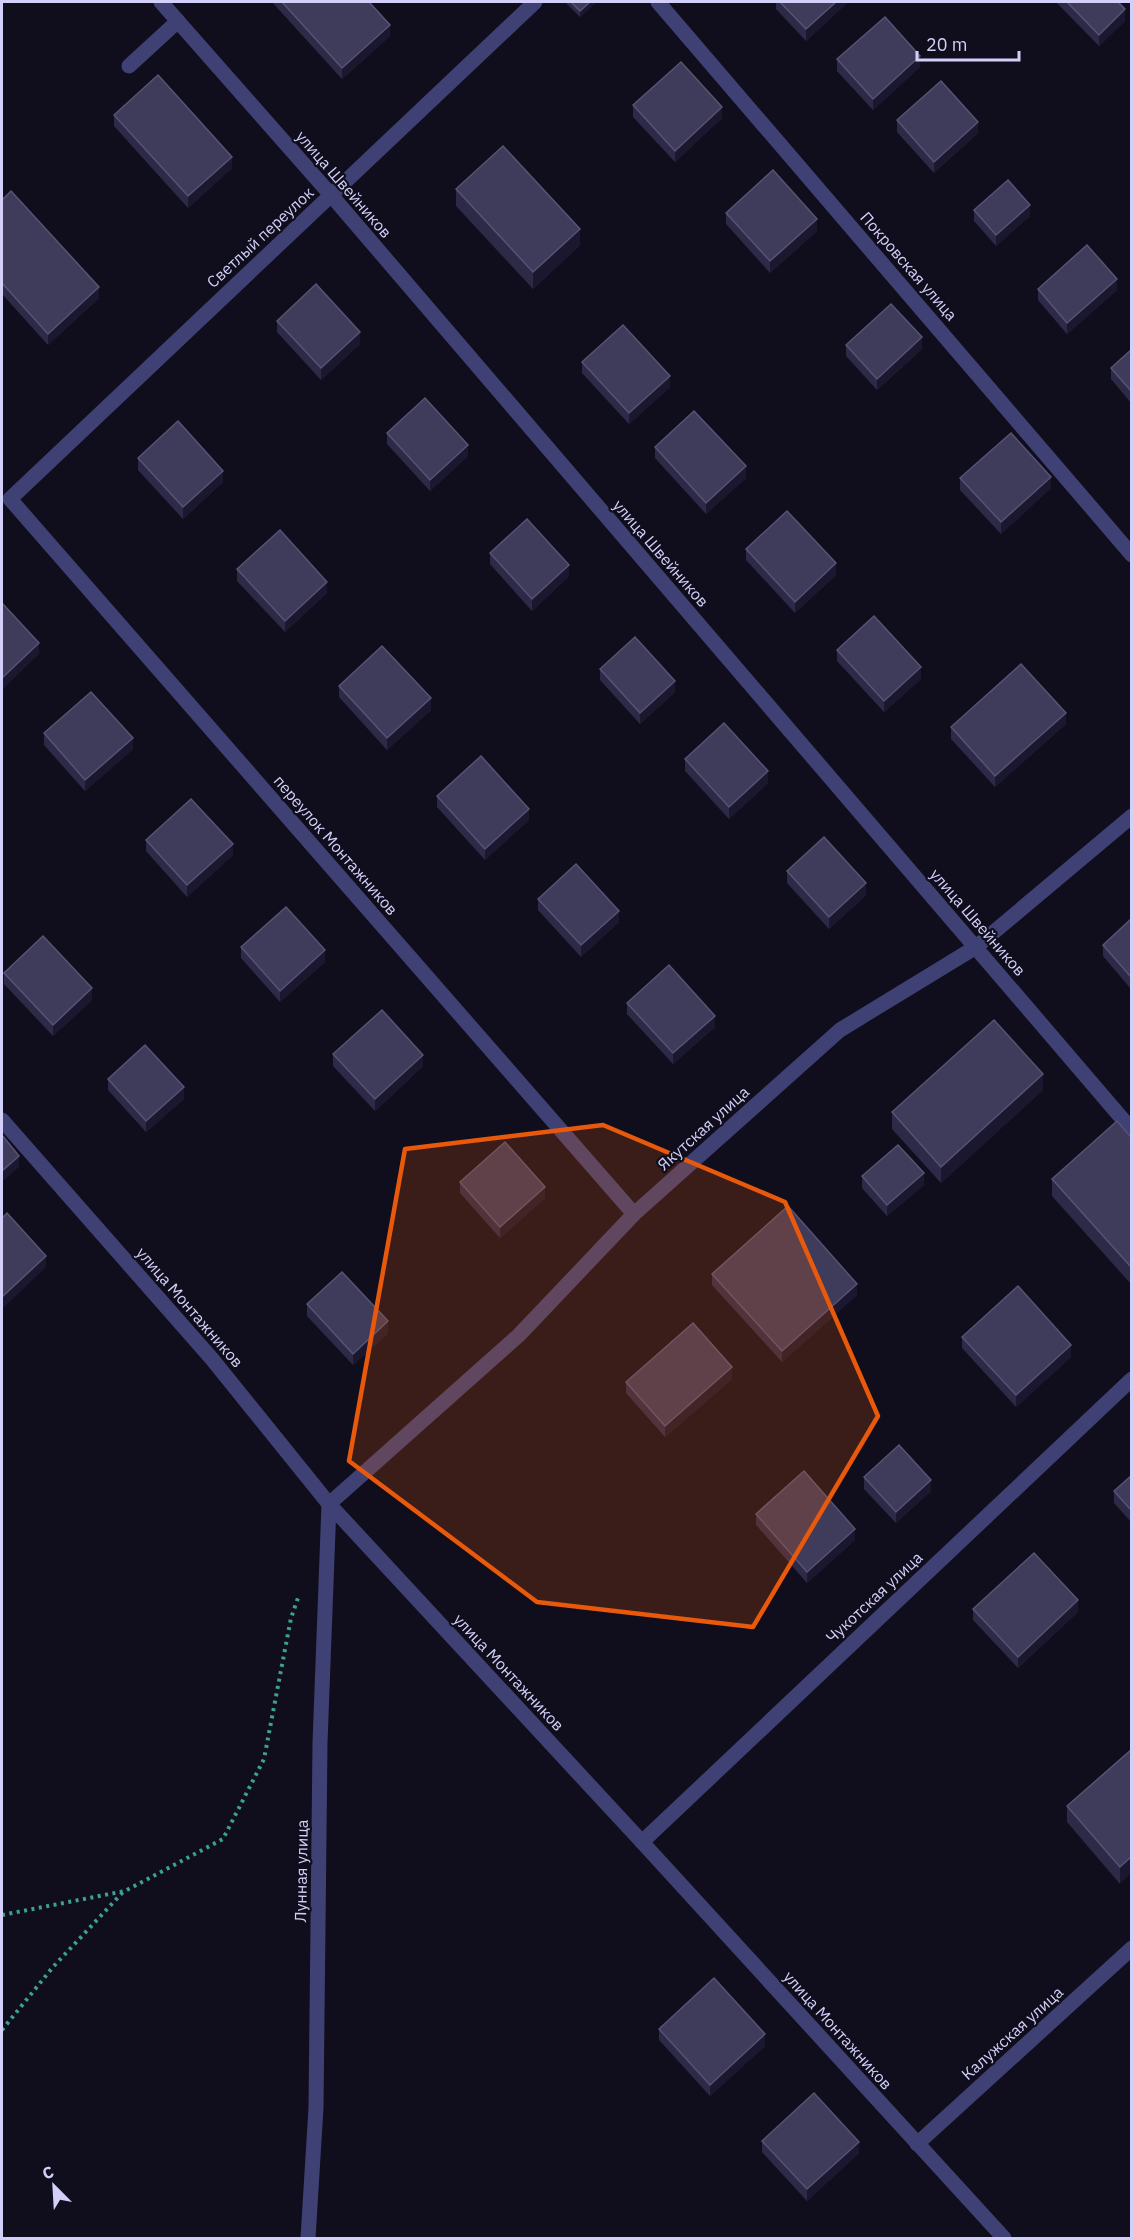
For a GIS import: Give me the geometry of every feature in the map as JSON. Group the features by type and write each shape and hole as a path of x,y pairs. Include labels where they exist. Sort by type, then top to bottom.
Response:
{"street":[{"name":"улица Швейников","path":"161,2 331,195 1131,1130"},
{"name":"Светлый переулок","path":"10,499 535,2"},
{"name":"Покровская улица","path":"658,2 1131,555"},
{"path":"129,66 178,21"},
{"name":"переулок Монтажников","path":"10,499 634,1214"},
{"name":"Якутская улица","path":"328,1504 519,1335 634,1214 840,1030 976,947 1131,816"},
{"name":"улица Монтажников","path":"2,1119 212,1359 328,1504 642,1842 1004,2238"},
{"name":"Чукотская улица","path":"642,1842 1131,1379"},
{"name":"Лунная улица","path":"308,2238 316,2108 320,1743 328,1504"},
{"name":"Калужская улица","path":"917,2144 1131,1948"}],"path":[{"path":"2,1915 125,1891 223,1839 264,1759 291,1618 302,1584"},
{"path":"2,2030 53,1967 125,1891"}],"highlighted area":[{"path":"603,1125 785,1202 878,1416 753,1627 537,1602 349,1461 405,1149"}],"building":[{"path":"282,2 369,2 390,25 342,68"},
{"path":"571,2 590,2 580,11"},
{"path":"780,2 836,2 806,29"},
{"path":"1067,2 1118,2 1125,9 1099,35"},
{"path":"885,17 920,56 873,99 837,59"},
{"path":"681,62 722,107 675,151 633,105"},
{"path":"158,75 232,157 188,196 114,115"},
{"path":"941,81 978,122 934,162 897,120"},
{"path":"503,146 580,229 533,272 456,189"},
{"path":"773,170 817,219 770,261 726,213"},
{"path":"1008,180 1030,205 996,235 974,210"},
{"path":"11,191 99,287 48,334 2,283 2,200"},
{"path":"1087,245 1117,279 1067,323 1038,289"},
{"path":"316,284 360,332 321,368 277,321"},
{"path":"891,304 922,337 877,379 846,345"},
{"path":"623,325 670,376 629,413 582,362"},
{"path":"1131,350 1131,391 1111,368"},
{"path":"425,398 468,445 430,480 387,433"},
{"path":"694,411 746,466 706,503 655,447"},
{"path":"178,421 223,471 183,507 138,458"},
{"path":"1011,433 1051,477 1001,522 960,478"},
{"path":"787,511 836,563 795,602 746,549"},
{"path":"527,519 569,565 532,599 490,553"},
{"path":"280,530 327,582 285,621 237,569"},
{"path":"2,603 39,643 2,678"},
{"path":"874,616 921,667 884,701 837,650"},
{"path":"635,637 675,681 640,713 600,669"},
{"path":"382,646 431,698 387,738 339,686"},
{"path":"1021,664 1066,713 995,776 951,727"},
{"path":"91,692 133,738 85,780 44,733"},
{"path":"724,723 768,771 729,807 685,759"},
{"path":"481,756 529,809 485,849 437,796"},
{"path":"191,799 233,844 187,885 146,840"},
{"path":"824,837 866,883 829,917 787,871"},
{"path":"576,864 619,911 581,945 538,899"},
{"path":"286,907 325,950 280,991 241,947"},
{"path":"1131,919 1131,977 1103,945"},
{"path":"43,936 92,988 53,1025 4,973"},
{"path":"669,965 715,1016 673,1053 627,1003"},
{"path":"382,1010 423,1055 375,1099 333,1054"},
{"path":"994,1020 1043,1074 941,1167 892,1112"},
{"path":"145,1045 184,1087 146,1121 108,1079"},
{"path":"1117,1121 1131,1137 1131,1267 1052,1179"},
{"path":"2,1135 19,1156 2,1171"},
{"path":"505,1142 545,1187 500,1227 460,1182"},
{"path":"898,1145 924,1173 887,1205 862,1176"},
{"path":"788,1206 857,1284 782,1351 712,1274"},
{"path":"7,1213 46,1256 2,1297 2,1218"},
{"path":"342,1272 388,1321 353,1354 307,1304"},
{"path":"1018,1286 1071,1345 1016,1395 962,1337"},
{"path":"693,1323 732,1367 665,1426 626,1382"},
{"path":"899,1445 931,1480 896,1512 864,1477"},
{"path":"804,1471 855,1529 807,1572 756,1514"},
{"path":"1131,1476 1131,1510 1114,1491"},
{"path":"1034,1553 1078,1600 1018,1657 973,1609"},
{"path":"1131,1750 1131,1857 1120,1867 1067,1806"},
{"path":"714,1978 765,2034 710,2085 659,2029"},
{"path":"814,2093 859,2142 807,2189 762,2141"}]}
